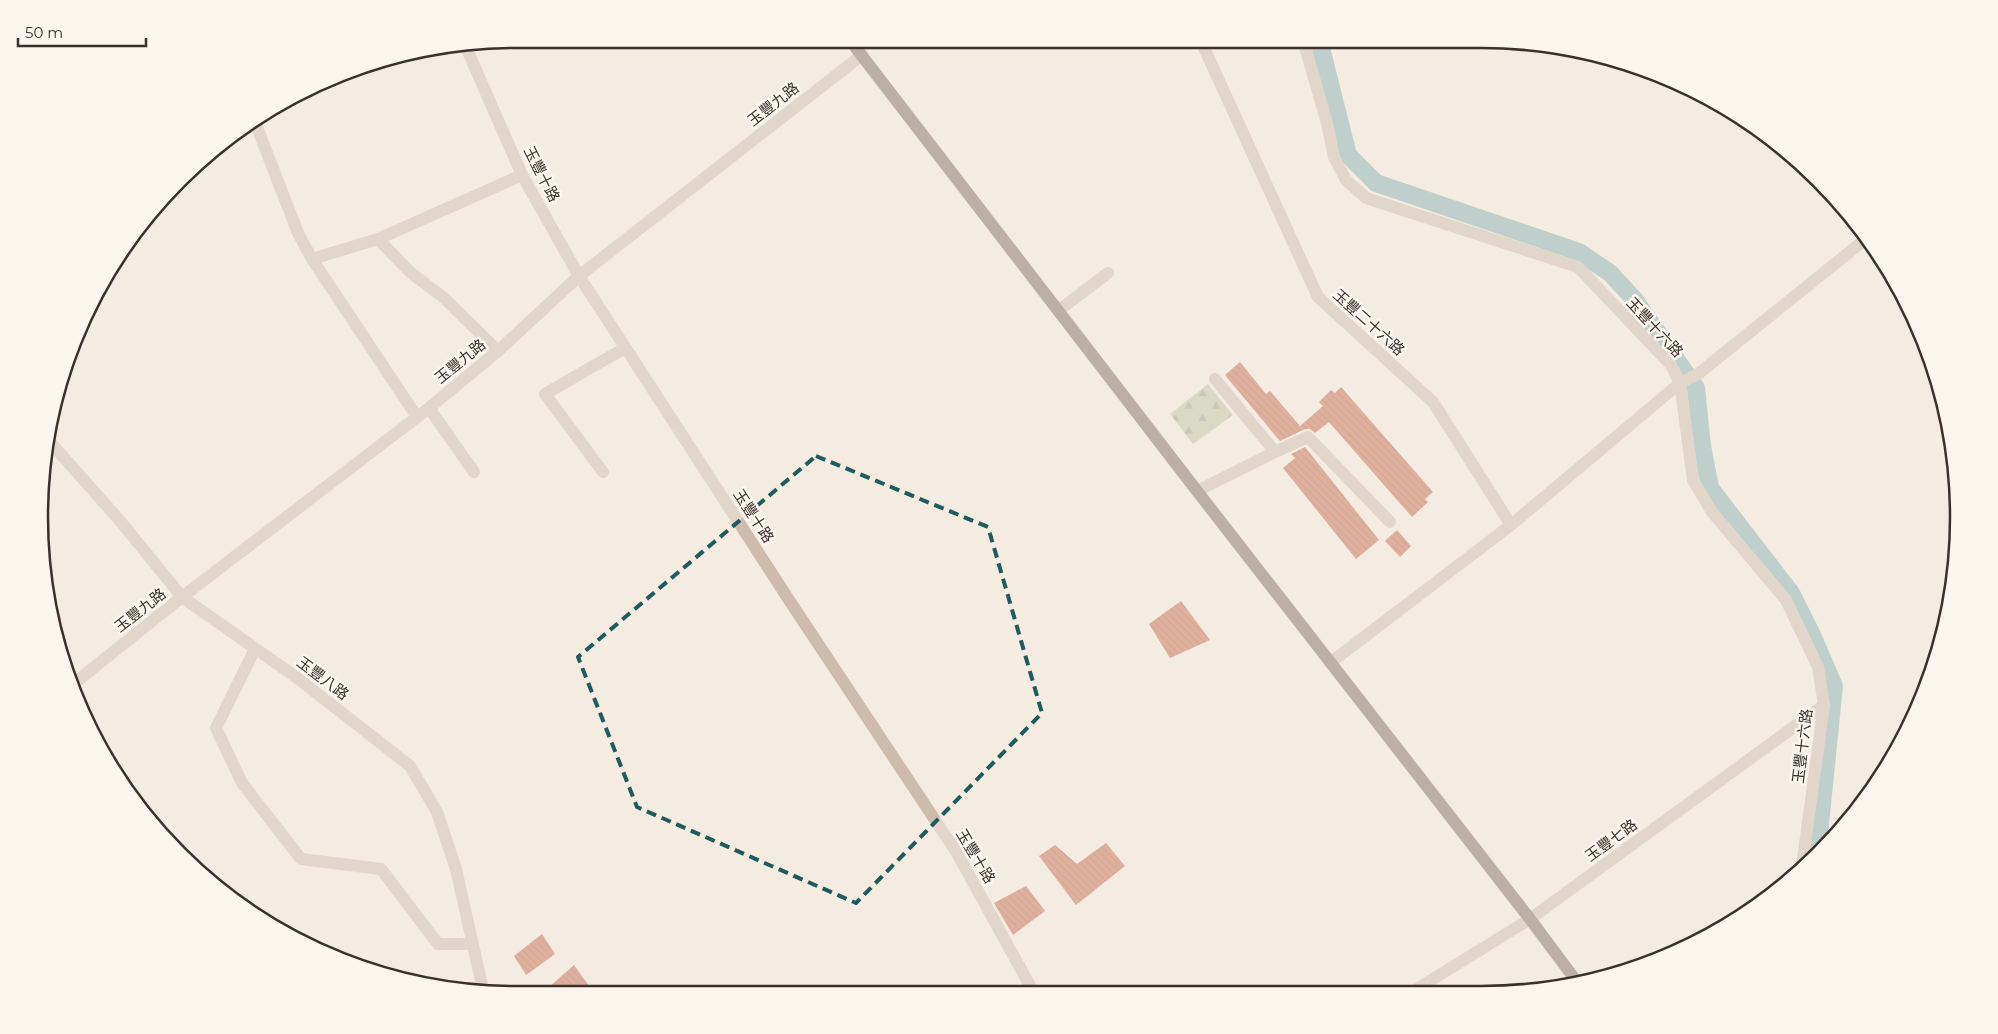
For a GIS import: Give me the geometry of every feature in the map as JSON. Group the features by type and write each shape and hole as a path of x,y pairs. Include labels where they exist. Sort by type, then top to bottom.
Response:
{"main road":[{"path":"856,48 1573,977"}],"street":[{"name":"玉豐二十六路","path":"1204,48 1318,297 1433,402 1511,525"},
{"name":"玉豐十六路","path":"1305,48 1327,123 1334,157 1346,180 1366,198 1578,267 1671,365 1682,382 1693,480 1712,512 1786,600 1818,668 1824,705 1803,859"},
{"name":"玉豐十路","path":"468,51 522,175 579,276 957,853 1030,986"},
{"name":"玉豐九路","path":"77,681 182,597 429,408 498,351 579,276 862,55"},
{"path":"257,127 298,233 312,259 417,417"},
{"path":"312,259 378,239 522,175"},
{"path":"378,239 410,272 444,298 498,351"},
{"path":"1330,663 1511,525 1682,382 1698,374 1861,243"},
{"path":"1058,310 1108,273"},
{"path":"603,472 545,394 625,348"},
{"path":"1215,379 1275,452"},
{"path":"429,408 474,472"},
{"path":"1197,491 1308,437 1390,522"},
{"name":"玉豐八路","path":"54,446 121,522 182,597 296,677 410,766 440,820 456,870 480,984"},
{"path":"255,648 216,728 242,783 301,858 381,869 438,944 472,944"},
{"name":"玉豐七路","path":"1425,986 1530,919 1824,705"}],"highlighted area":[{"path":"816,456 988,527 1042,713 856,903 637,807 578,657"}],"green space":[{"path":"1208,384 1233,415 1193,444 1170,414"}],"building":[{"path":"1240,362 1266,394 1270,391 1300,426 1323,406 1319,402 1331,390 1335,393 1341,387 1433,492 1425,499 1428,502 1412,517 1329,422 1315,433 1310,429 1305,429 1280,441 1225,375"},
{"path":"1305,447 1379,540 1356,559 1283,468 1295,458 1291,454"},
{"path":"1397,530 1411,546 1400,557 1385,541"},
{"path":"1181,601 1210,640 1170,658 1149,624"},
{"path":"1106,843 1125,866 1076,905 1039,856 1055,845 1077,864"},
{"path":"1026,886 1045,911 1013,935 994,903"},
{"path":"542,934 555,954 526,975 514,956"},
{"path":"574,965 589,986 550,986"}],"waterway":[{"path":"1321,48 1348,155 1376,183 1579,252 1610,273 1634,299 1696,388 1702,446 1710,488 1791,593 1834,686 1818,844"}]}
